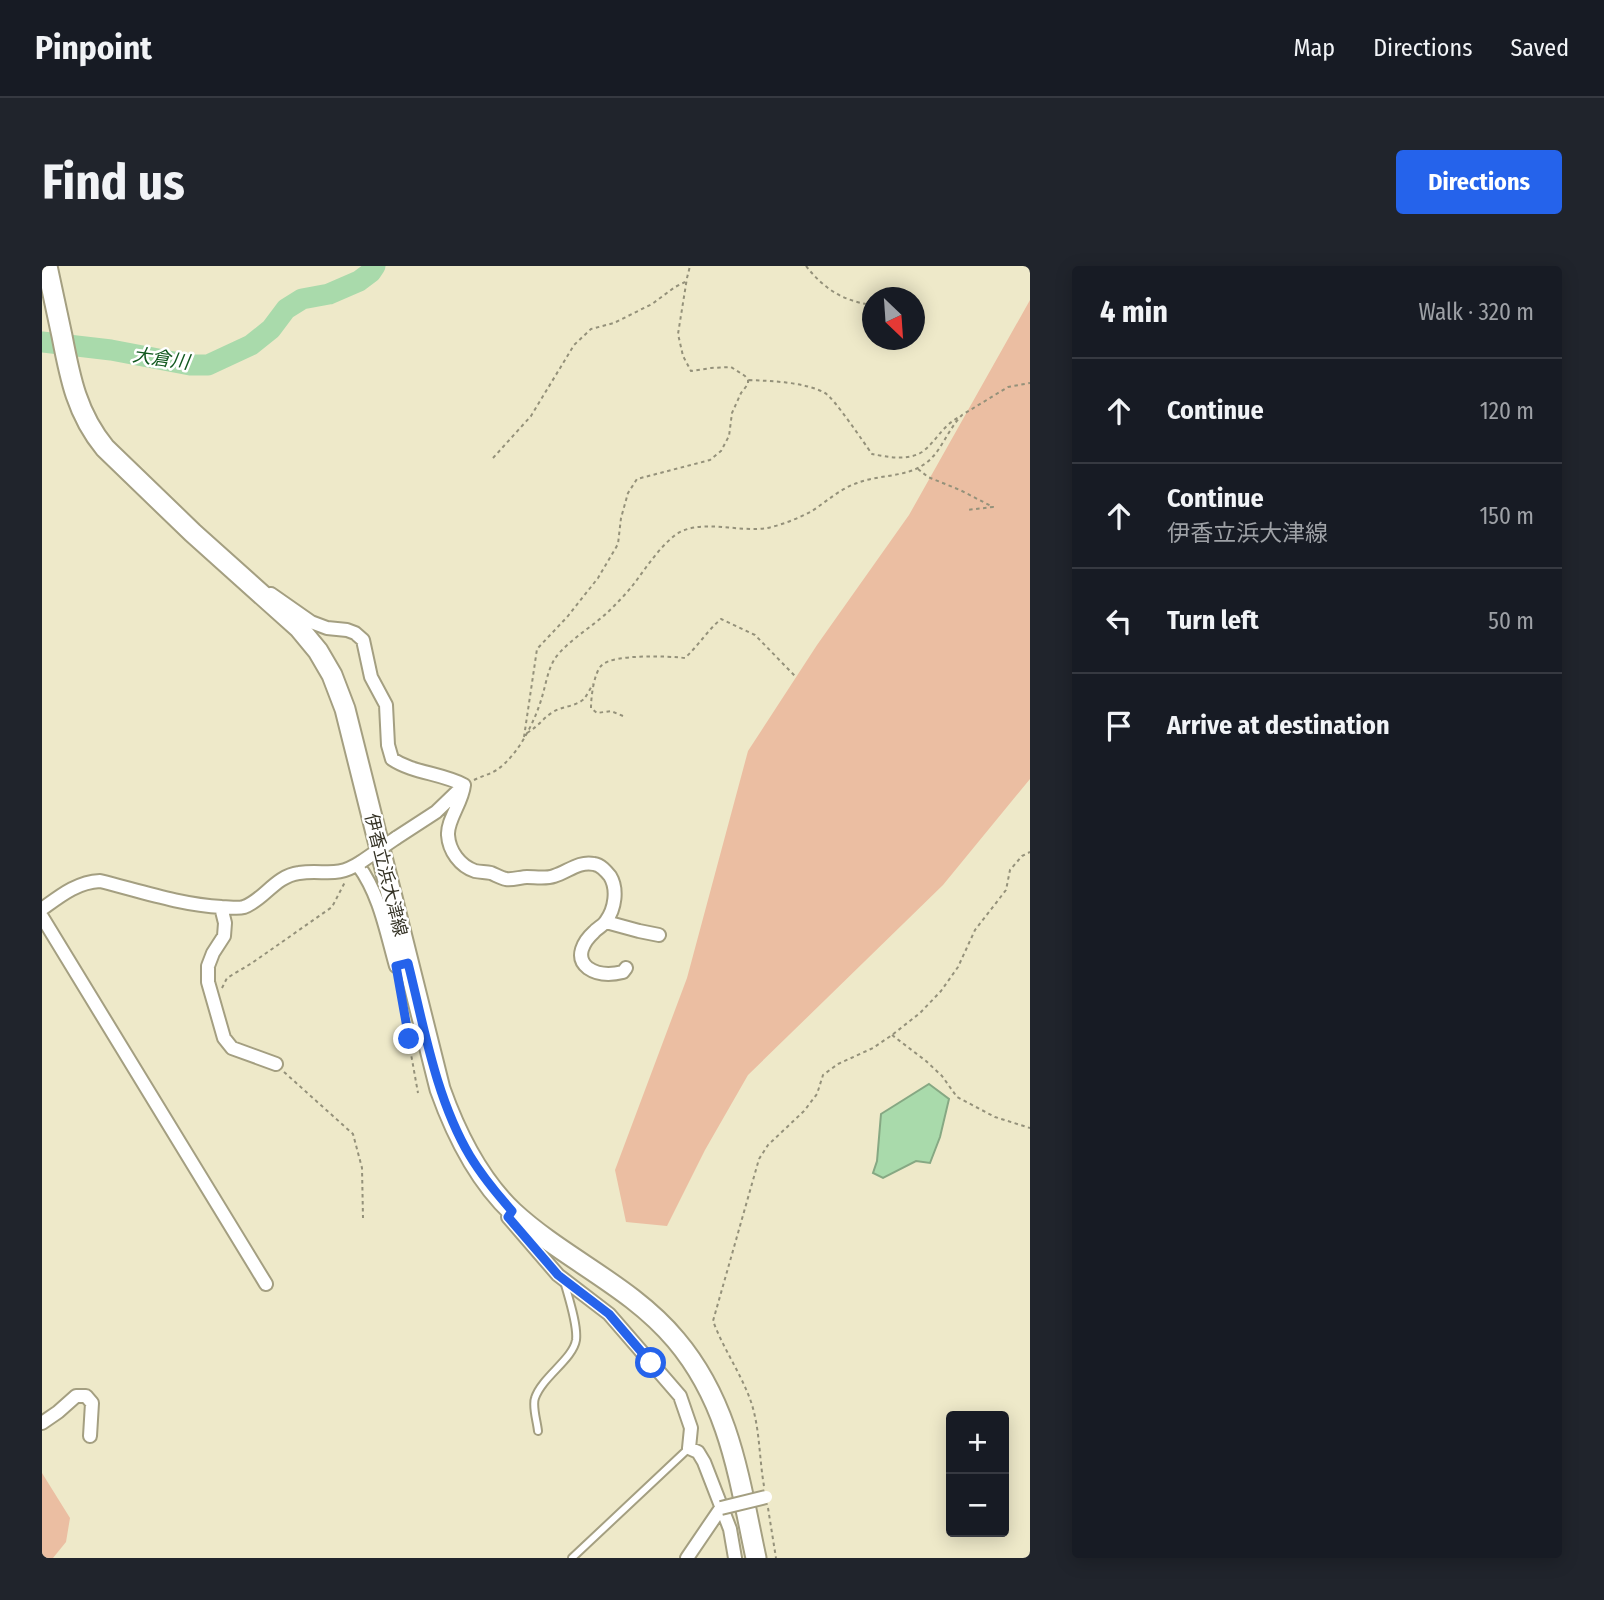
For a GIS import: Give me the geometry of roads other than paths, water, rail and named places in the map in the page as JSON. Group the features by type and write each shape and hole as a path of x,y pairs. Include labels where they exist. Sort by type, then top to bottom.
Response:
{"main road":[{"name":"伊香立浜大津線","path":"47,266 71,381 79,408 93,434 193,533 299,628 318,651 332,675 345,709 440,1089 469,1156 512,1211 548,1240 637,1302 675,1339 697,1368 728,1434 756,1558"}],"street":[{"path":"264,597 273,593 311,622 327,628 347,630 363,640 372,677 386,705 388,746 392,759 464,785"},
{"path":"42,909 76,886 89,881 100,881 172,900 241,908 253,902 281,879 298,873 340,873 357,865 436,812 464,785"},
{"path":"464,785 463,795 447,834 456,858 475,870 507,879 552,877 584,863 596,864 606,871 616,894 606,922 593,932 580,955 583,964 593,972 611,975 623,972 626,968"},
{"path":"357,865 370,881 381,909 396,966 408,963"},
{"path":"221,907 225,923 224,936 208,966 208,982 224,1038 232,1048 276,1064"},
{"path":"42,917 266,1284"},
{"path":"606,922 659,935"},
{"path":"512,1211 508,1217 563,1279 609,1314 680,1396 691,1428 689,1448 698,1452 704,1462 730,1530 736,1558"},
{"path":"42,1423 76,1396 86,1396 92,1403 90,1436"},
{"path":"687,1558 721,1508 766,1497"}],"lane":[{"path":"538,1430 534,1399 549,1375 568,1356 576,1341 574,1317 563,1279"},
{"path":"572,1558 689,1448"}],"waterway":[{"name":"大倉川","path":"42,342 111,350 190,365 208,365 251,345 271,329 286,309 302,299 329,294 359,281 375,266"}]}
